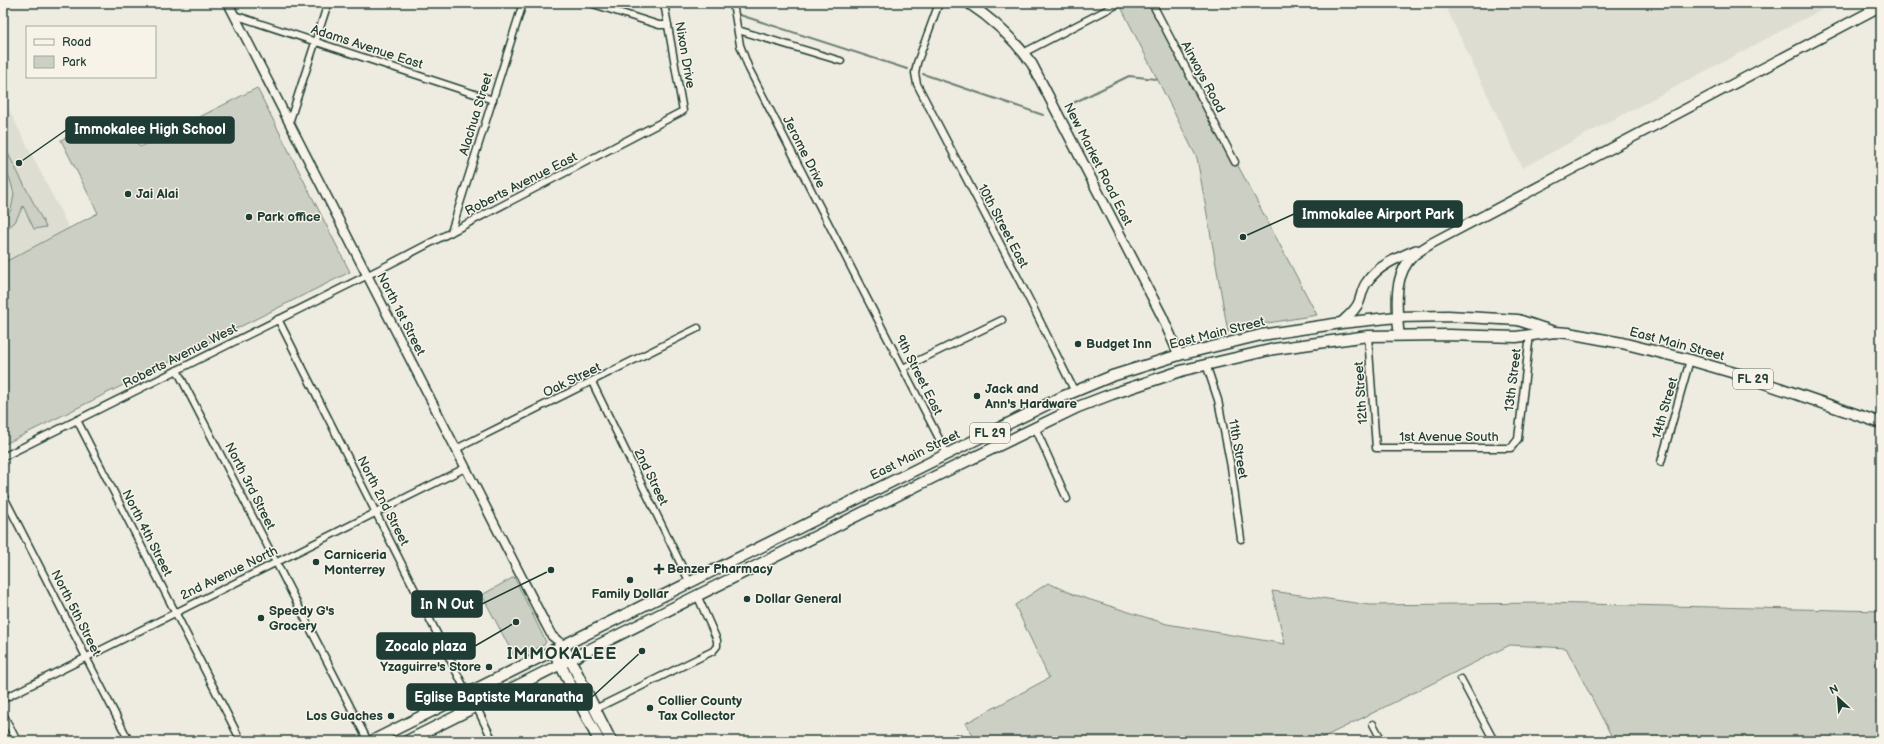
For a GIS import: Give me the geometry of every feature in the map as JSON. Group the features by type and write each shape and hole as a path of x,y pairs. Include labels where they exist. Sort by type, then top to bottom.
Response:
{"main road":[{"name":"New Market Road East","path":"968,3 999,26 1023,53 1045,87 1162,316 1180,355"},
{"path":"1340,323 1356,308 1367,281 1378,269 1432,243 1881,6"},
{"path":"1399,334 1397,294 1399,280 1403,270 1414,255 1432,243"},
{"name":"East Main Street","path":"563,645 1075,392 1112,376 1180,355 1261,335 1340,323 1397,317 1448,316 1493,318 1531,323 1555,332 1622,343 1690,360 1738,374 1881,423"},
{"name":"East Main Street","path":"570,659 1035,427 1100,398 1184,370 1280,348 1368,336 1399,334 1530,336 1555,332"},
{"path":"1180,355 1184,370"},
{"path":"948,454 953,467"},
{"path":"690,583 697,595"},
{"path":"563,645 611,741"},
{"name":"FL 29","path":"372,741 563,645"},
{"path":"553,650 599,741"},
{"name":"FL 29","path":"407,741 570,659"}],"street":[{"name":"North 1st Street","path":"228,3 552,636 553,650"},
{"path":"289,123 328,3"},
{"name":"Alachua Street","path":"451,232 523,3"},
{"path":"590,3 659,25 668,25"},
{"name":"Nixon Drive","path":"664,3 683,111"},
{"name":"Jerome Drive","path":"733,3 740,45 749,69 871,306"},
{"name":"10th Street East","path":"939,3 915,71 917,84 1075,392"},
{"path":"1023,53 1120,3"},
{"name":"Airways Road","path":"1152,3 1235,162"},
{"name":"Adams Avenue East","path":"234,15 493,100"},
{"path":"738,30 841,61"},
{"name":"Roberts Avenue East","path":"368,275 683,111"},
{"name":"Roberts Avenue West","path":"3,457 368,275"},
{"name":"9th Street East","path":"871,306 948,454"},
{"name":"North 2nd Street","path":"278,319 468,694"},
{"path":"903,368 1002,320"},
{"name":"13th Street","path":"1518,439 1531,323"},
{"name":"Oak Street","path":"456,449 698,328"},
{"name":"12th Street","path":"1368,336 1376,448"},
{"name":"14th Street","path":"1661,462 1690,360"},
{"name":"11th Street","path":"1206,364 1219,407 1241,539"},
{"name":"North 3rd Street","path":"177,370 368,741"},
{"name":"2nd Street","path":"592,382 690,583"},
{"name":"North 4th Street","path":"77,420 241,741"},
{"path":"1035,427 1067,499"},
{"name":"1st Avenue South","path":"1376,448 1511,448 1518,439"},
{"name":"2nd Avenue North","path":"3,699 174,612 377,513 465,468"},
{"name":"North 5th Street","path":"3,495 129,741"},
{"path":"595,709 713,651 717,646 717,640 697,595"},
{"name":"North 1st Street","path":"552,636 563,645"},
{"path":"1462,679 1494,741"},
{"path":"476,706 493,741"},
{"path":"3,714 17,741"},
{"path":"1373,724 1382,741"},
{"path":"944,741 956,738 964,741"}],"shaded area":[{"path":"1444,3 1834,3 1522,168"},
{"path":"3,98 69,228 3,263"}],"green space":[{"path":"1119,3 1152,3 1317,315 1268,323 1228,332 1197,158"},
{"path":"257,88 350,272 3,445 3,263 98,213 61,140 98,122 104,135 115,133 125,134 133,139 140,147"},
{"path":"3,144 46,227 34,229 23,206 15,222 3,232 3,220 11,210 14,194 10,179 3,166"},
{"path":"514,577 546,642 544,645 515,658 482,595"},
{"path":"1048,583 1075,595 1167,624 1285,644 1272,591 1370,605 1543,603 1881,611 1881,741 1614,741 1566,648 1510,645 1316,741 976,741 966,723 1049,678 1015,605"}],"waterway":[{"path":"740,15 907,69"},
{"path":"923,74 1043,115"},
{"path":"1067,106 1129,76 1156,79"}],"place":[{"name":"Immokalee High School","path":"19,163"},
{"name":"Jai Alai","path":"128,194"},
{"name":"Park office","path":"249,217"},
{"name":"Immokalee Airport Park","path":"1243,237"},
{"name":"Budget Inn","path":"1078,344"},
{"name":"Jack and Ann's Hardware","path":"977,396"},
{"name":"Carniceria Monterrey","path":"316,562"},
{"name":"Benzer Pharmacy","path":"659,569"},
{"name":"In N Out","path":"551,570"},
{"name":"Family Dollar","path":"630,580"},
{"name":"Dollar General","path":"747,599"},
{"name":"Speedy G's Grocery","path":"261,618"},
{"name":"Zocalo plaza","path":"516,622"},
{"name":"Eglise Baptiste Maranatha","path":"642,651"},
{"name":"Yzaguirre's Store","path":"489,667"},
{"name":"Collier County Tax Collector","path":"650,708"},
{"name":"Los Guaches","path":"391,716"}],"district":[{"name":"IMMOKALEE","path":"562,654"}]}
